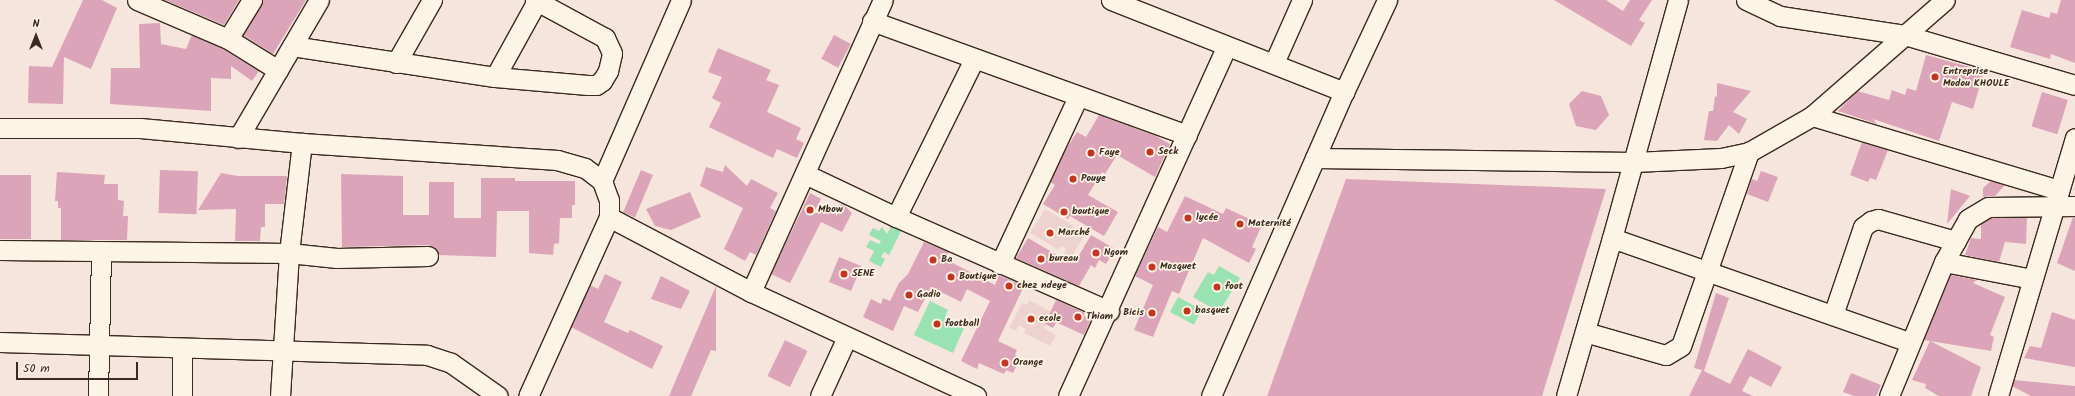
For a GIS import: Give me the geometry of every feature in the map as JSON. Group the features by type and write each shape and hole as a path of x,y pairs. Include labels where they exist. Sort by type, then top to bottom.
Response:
{"street":[{"path":"228,39 252,0"},
{"path":"238,138 319,0"},
{"path":"396,63 432,0"},
{"path":"602,181 681,0"},
{"path":"751,292 882,0"},
{"path":"1111,0 1274,63 1344,92"},
{"path":"1274,63 1302,0"},
{"path":"1211,396 1344,92 1387,0"},
{"path":"1566,396 1634,162 1678,0"},
{"path":"1746,0 1780,16 1905,35 2075,85"},
{"path":"1316,158 1634,162 1721,158 1749,152 1812,116 1945,0"},
{"path":"143,1 228,39 278,70"},
{"path":"292,46 495,77 596,85 608,71 612,53 604,38 536,1 495,77"},
{"path":"872,21 1078,97 1188,135"},
{"path":"1068,396 1109,311 1227,46"},
{"path":"896,217 974,59"},
{"path":"1000,264 1078,97"},
{"path":"1812,116 2056,198 2075,206"},
{"path":"0,128 140,128 302,143 556,160 585,168 602,181 609,200 609,217 528,396"},
{"path":"1998,396 2075,138"},
{"path":"280,396 289,253 302,143"},
{"path":"1585,332 1666,355 1674,352 1681,346 1709,270 1749,152"},
{"path":"805,174 1000,264 1109,311"},
{"path":"1889,396 1909,342 1944,262 1968,219 1988,207 2056,198"},
{"path":"609,217 751,292 847,337 947,390 976,396"},
{"path":"1833,315 1863,227 1871,221 1878,219 1956,241"},
{"path":"1612,238 1709,270 1909,342"},
{"path":"0,250 289,253 337,258 428,256"},
{"path":"98,396 101,252"},
{"path":"1944,262 2032,279"},
{"path":"820,396 847,337"},
{"path":"0,342 100,346 408,353 437,356 498,396"},
{"path":"182,348 182,396"}],"shaded area":[{"name":"Marché","path":"1045,209 1074,226 1069,234 1073,237 1078,228 1086,233 1071,258 1064,253 1066,249 1061,246 1059,250 1030,233"},
{"name":"ecole","path":"1029,300 1052,312 1044,328 1056,335 1050,346 1024,333 1026,329 1019,325 1016,331 1009,328 1022,303 1027,305"}],"green space":[{"path":"891,226 901,231 889,255 884,252 881,257 885,259 881,267 869,261 874,251 866,247 870,240 879,244 881,241 869,235 873,228 879,231 882,227 887,234"},
{"name":"foot","path":"1219,266 1240,278 1219,312 1193,297 1208,272 1214,275"},
{"name":"basquet","path":"1178,297 1202,310 1194,325 1170,312"},
{"name":"football","path":"930,301 948,310 944,319 964,328 953,353 914,335"}],"building":[{"path":"83,0 102,0 117,8 91,69 64,57 63,104 28,103 29,66 52,67"},
{"path":"165,0 239,0 224,25"},
{"path":"263,0 306,0 273,54 243,35"},
{"path":"1554,0 1606,0 1623,11 1630,0 1652,0 1639,20 1645,23 1631,46"},
{"path":"2061,0 2075,0 2075,63 2051,54 2050,59 2010,47 2022,10 2049,18 2051,12 2057,14"},
{"path":"160,23 161,44 186,49 192,35 223,49 259,71 252,81 231,66 231,79 211,78 211,111 110,104 111,68 140,68 139,24"},
{"path":"834,35 851,44 838,68 821,59"},
{"path":"718,48 771,70 766,80 779,85 767,112 801,128 796,139 804,143 797,158 777,149 773,158 709,127 721,103 712,98 722,77 708,72"},
{"path":"1926,55 1984,71 1973,109 1952,102 1939,141 1873,119 1877,124 1838,111 1857,91 1889,100 1892,90 1905,95 1907,88 1916,91"},
{"path":"1717,83 1751,91 1733,112 1747,119 1739,134 1729,125 1717,141 1704,140 1709,111 1713,111 1715,96 1717,97"},
{"path":"1582,91 1601,96 1609,115 1596,130 1576,126 1569,104"},
{"path":"2042,92 2068,100 2057,134 2031,126"},
{"path":"1099,115 1156,136 1170,144 1155,177 1117,155 1105,174 1102,172 1088,195 1118,212 1104,236 1070,216 1068,219 1043,204 1055,185 1050,182 1063,154 1077,132 1086,137"},
{"path":"1862,142 1888,150 1876,180 1870,178 1868,182 1850,175"},
{"path":"725,165 747,186 751,179 778,193 770,208 776,211 756,255 750,252 745,261 724,249 743,208 700,186 706,167 723,172"},
{"path":"160,170 198,171 196,214 158,213"},
{"path":"641,170 653,175 635,217 623,212"},
{"path":"1761,171 1778,177 1768,202 1747,194 1752,179 1757,181"},
{"path":"57,172 105,175 104,184 118,184 118,200 124,201 123,216 128,216 127,240 61,240 61,208 58,208 58,201 55,201"},
{"path":"221,173 238,176 287,176 284,204 265,204 265,227 261,227 260,241 235,241 236,209 198,210"},
{"path":"341,174 403,176 403,215 429,215 429,182 454,182 454,218 481,218 481,178 515,178 515,181 575,181 575,205 572,205 572,218 560,218 559,243 554,244 553,255 529,253 529,211 497,211 496,257 439,255 434,247 428,245 342,247"},
{"path":"0,175 31,175 31,239 0,239"},
{"path":"1346,179 1606,189 1542,396 1267,396"},
{"path":"1991,181 2005,185 1995,196 1983,197 1983,188"},
{"path":"1951,189 1970,196 1947,224"},
{"path":"690,192 701,217 671,230 655,226 646,209"},
{"path":"810,193 821,199 813,214 843,204 852,213 842,232 821,222 790,283 771,274"},
{"path":"1185,196 1223,214 1226,208 1262,225 1252,247 1256,249 1249,263 1203,238 1179,294 1172,291 1153,337 1134,330 1153,285 1135,276 1158,227 1167,232"},
{"path":"2073,217 2075,217 2075,271 2057,263"},
{"path":"1991,218 2027,218 2026,244 2005,242 1999,262 1965,255 1971,238 1981,239 1981,224"},
{"path":"1091,235 1115,249 1106,264 1099,260 1095,268 1091,265 1079,286 1016,258 1028,238 1069,262 1071,260 1075,262"},
{"path":"924,242 949,252 945,259 995,285 999,275 1024,286 998,341 1017,350 1015,355 1020,358 1013,373 1006,370 1004,374 979,363 977,369 961,361 990,301 967,289 961,302 931,287 918,312 904,306 893,331 863,317 871,299 881,304 883,298 890,301 899,283 908,274"},
{"name":"SENE","path":"839,257 861,266 851,291 829,282"},
{"path":"605,274 622,282 604,322 628,333 630,330 663,346 652,369 571,327 590,285 598,289"},
{"path":"1951,275 1977,280 1973,283 2005,297 1990,335 1994,337 1991,351 1924,340"},
{"path":"661,276 690,291 681,309 651,299"},
{"path":"716,286 716,351 711,350 691,396 669,396"},
{"path":"1716,293 1729,298 1704,371 1730,384 1748,349 1782,367 1771,387 1750,376 1742,391 1753,396 1689,396 1702,370 1694,368"},
{"name":"Thiam","path":"1056,300 1085,313 1084,316 1091,319 1084,335 1058,323 1062,313 1053,328 1045,324"},
{"path":"2052,312 2075,320 2075,367 2024,358 2030,346 2041,348"},
{"path":"785,340 807,351 790,387 767,376"},
{"path":"1930,341 1981,367 1971,396 1939,396 1925,388 1926,384 1912,380"},
{"path":"1851,373 1881,385 1876,396 1854,396 1843,392"},
{"path":"2014,380 2075,386 2075,396 2031,396 2012,386"}],"place":[{"name":"Entreprise Modou KHOULE","path":"1935,77"},
{"name":"Seck","path":"1150,152"},
{"name":"Faye","path":"1091,153"},
{"name":"Pouye","path":"1073,179"},
{"name":"Mbow","path":"810,210"},
{"name":"boutique","path":"1064,212"},
{"name":"lycée","path":"1188,218"},
{"name":"Maternité","path":"1240,224"},
{"name":"Marché","path":"1050,233"},
{"name":"Ngom","path":"1096,253"},
{"name":"bureau","path":"1041,259"},
{"name":"Ba","path":"933,260"},
{"name":"Mosquet","path":"1152,267"},
{"name":"SENE","path":"844,274"},
{"name":"Boutique","path":"951,277"},
{"name":"chez ndeye","path":"1009,286"},
{"name":"foot","path":"1217,287"},
{"name":"Gadio","path":"909,295"},
{"name":"basquet","path":"1187,311"},
{"name":"Bicis","path":"1152,313"},
{"name":"Thiam","path":"1078,317"},
{"name":"ecole","path":"1031,319"},
{"name":"football","path":"937,324"},
{"name":"Orange","path":"1005,363"}]}
